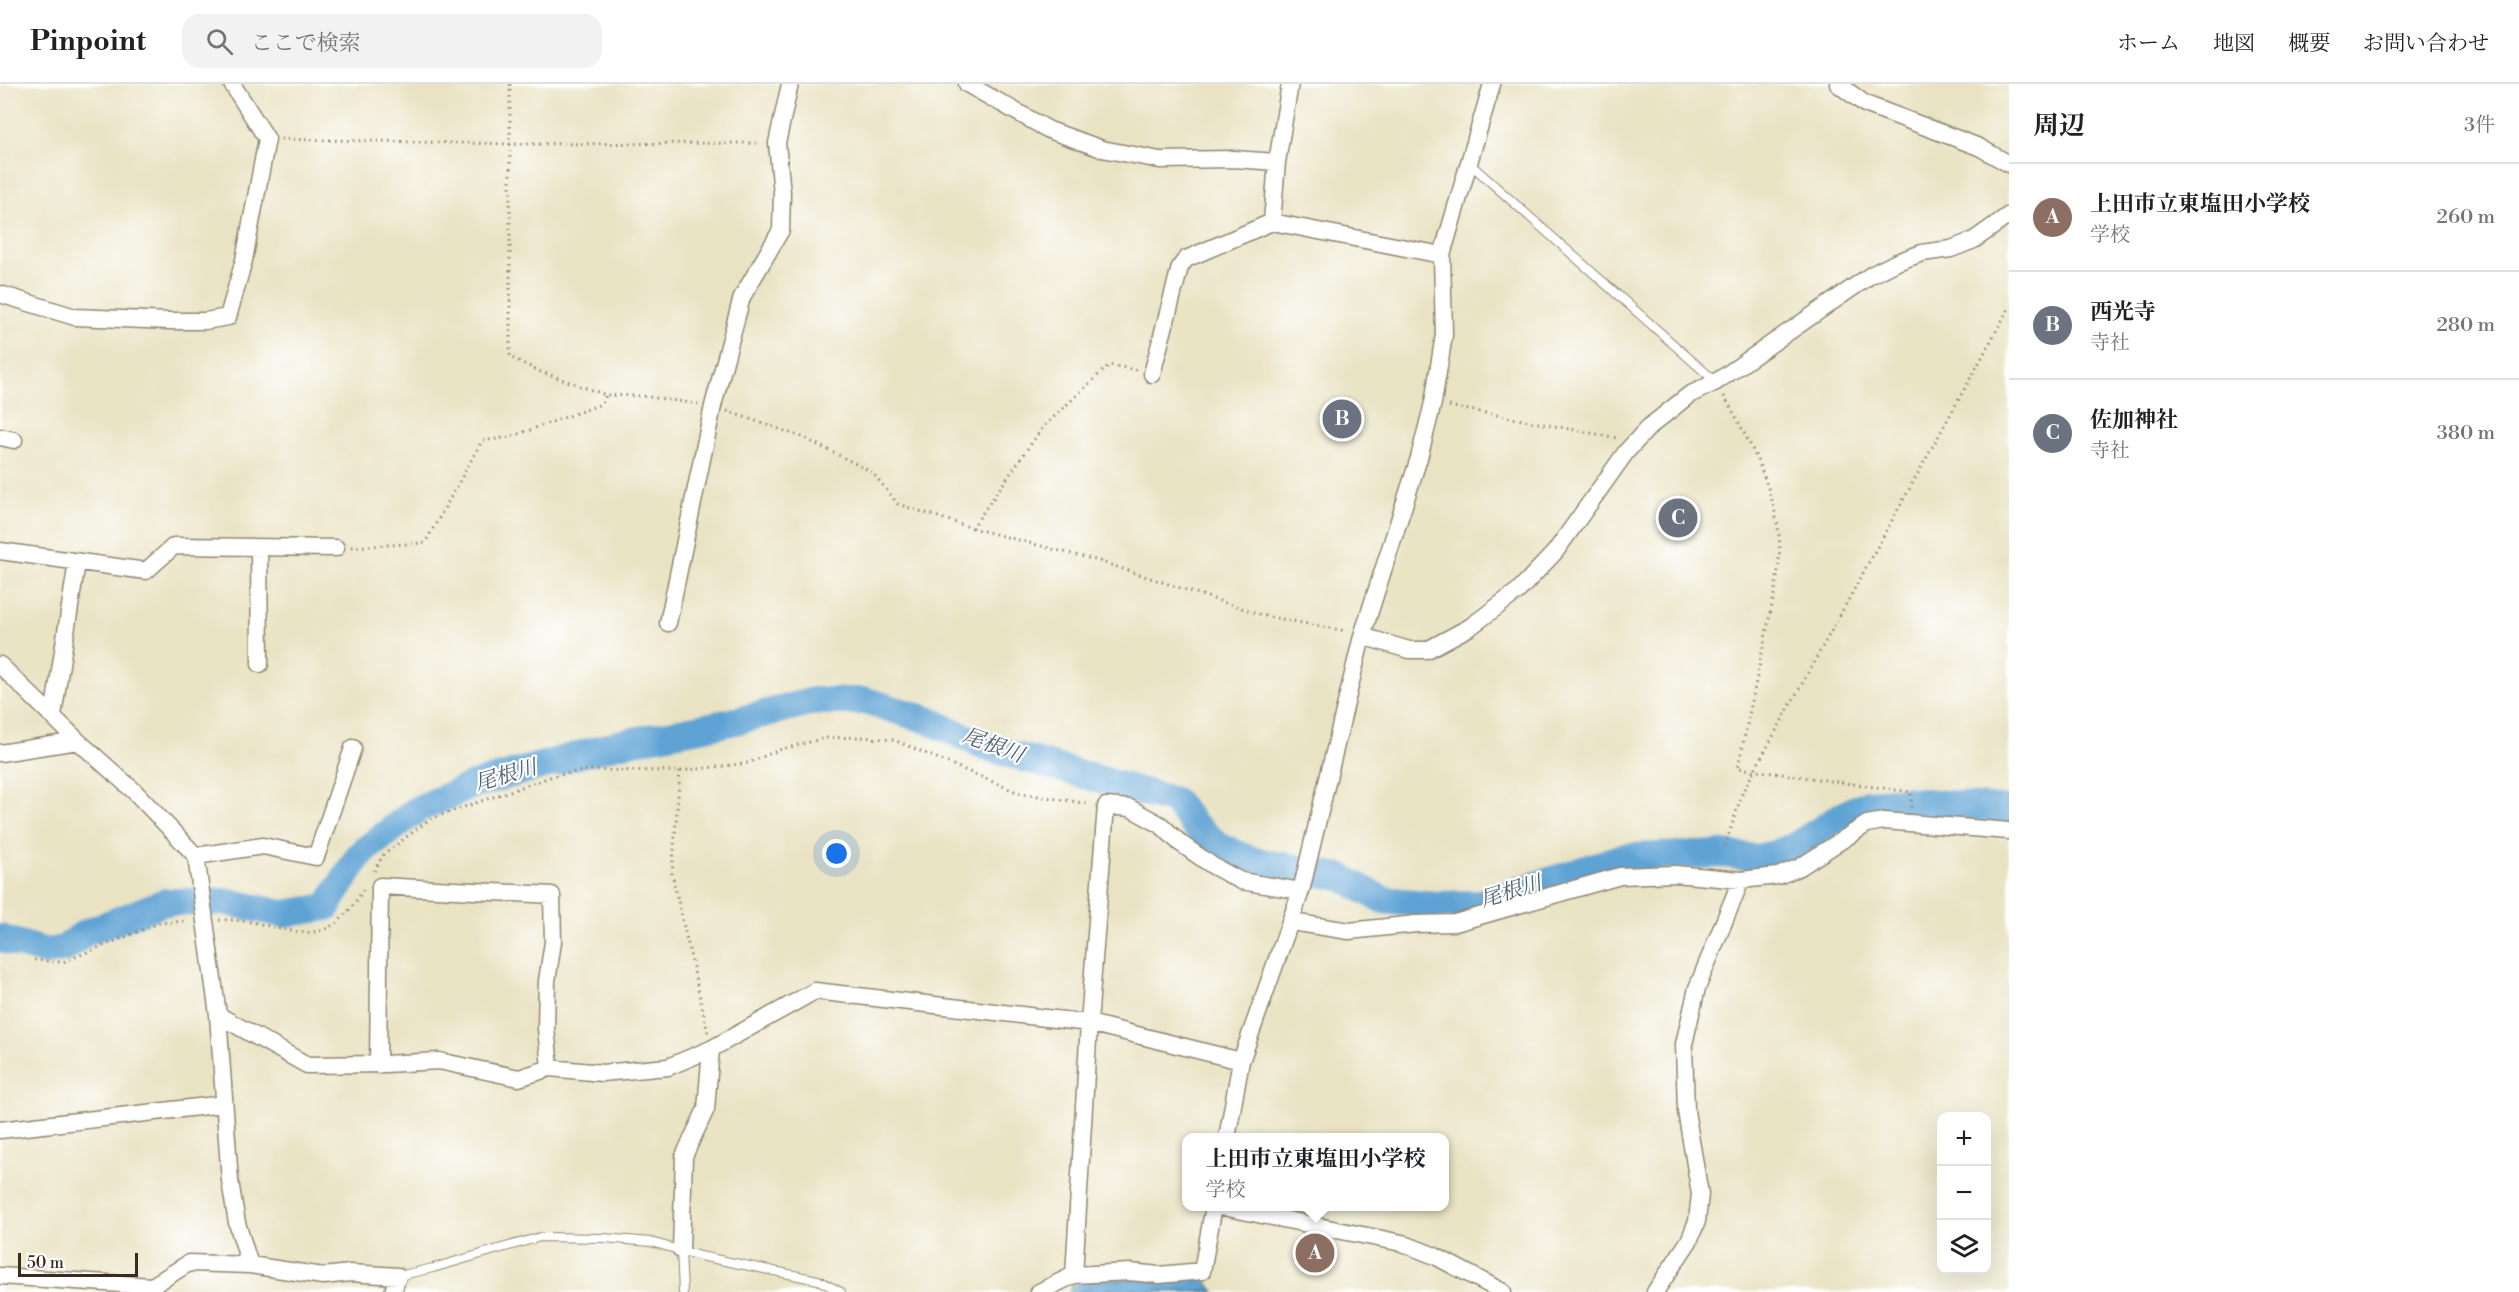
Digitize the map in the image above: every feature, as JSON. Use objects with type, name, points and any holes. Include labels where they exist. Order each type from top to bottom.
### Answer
[{"type":"street","points":[[0,294],[75,317],[205,321],[228,317],[244,260],[267,139],[232,84]]},
{"type":"street","points":[[668,623],[713,406],[742,297],[781,230],[782,193],[777,143],[790,84]]},
{"type":"street","points":[[967,84],[1049,130],[1102,149],[1160,160],[1234,159],[1277,162]]},
{"type":"street","points":[[1272,222],[1277,162],[1290,84]]},
{"type":"street","points":[[1228,1133],[1242,1061],[1252,1027],[1292,922],[1362,636],[1419,458],[1433,403],[1444,335],[1442,255],[1492,84]]},
{"type":"street","points":[[1838,84],[1865,104],[1979,147],[2009,164]]},
{"type":"street","points":[[1362,636],[1409,650],[1428,650],[1470,627],[1518,591],[1555,552],[1636,441],[1649,427],[1689,395],[1716,382],[1871,275],[1922,253],[1951,249],[1974,240],[2009,215]]},
{"type":"street","points":[[1152,374],[1180,267],[1186,259],[1272,222],[1442,255]]},
{"type":"street","points":[[0,552],[146,572],[174,546],[259,549],[336,548]]},
{"type":"street","points":[[259,549],[260,664]]},
{"type":"street","points":[[53,715],[77,562]]},
{"type":"street","points":[[0,665],[78,741],[135,792],[196,856],[218,1015],[232,1191],[237,1223],[250,1265]]},
{"type":"street","points":[[0,753],[78,741]]},
{"type":"street","points":[[196,856],[263,846],[316,856],[353,748]]},
{"type":"street","points":[[1064,1283],[1107,806],[1131,808],[1161,825],[1180,843],[1213,866],[1241,881],[1304,878]]},
{"type":"street","points":[[1292,922],[1349,931],[1416,924],[1455,923],[1620,876],[1675,873],[1741,880],[1778,876],[1800,867],[1867,824],[1884,821],[2009,831]]},
{"type":"street","points":[[1655,1292],[1689,1241],[1697,1221],[1700,1194],[1686,1111],[1684,1044],[1697,988],[1741,880]]},
{"type":"street","points":[[378,1065],[380,886],[552,895],[552,942],[547,981],[546,1029],[550,1068]]},
{"type":"street","points":[[218,1015],[307,1065],[378,1065],[438,1060],[519,1078],[550,1068],[602,1073],[668,1066],[711,1049],[815,991],[1089,1023],[1242,1061]]},
{"type":"street","points":[[681,1250],[684,1156],[706,1109],[711,1071],[711,1049]]},
{"type":"street","points":[[0,1130],[224,1104]]},
{"type":"street","points":[[1039,1292],[1064,1283],[1130,1272],[1160,1275],[1202,1271],[1215,1211]]},
{"type":"street","points":[[1241,1211],[1402,1243],[1435,1256],[1503,1292]]},
{"type":"street","points":[[0,1276],[152,1286],[189,1263],[250,1265],[323,1276],[350,1273],[398,1276],[393,1292]]},
{"type":"lane","points":[[1469,163],[1716,382]]},
{"type":"lane","points":[[398,1276],[540,1237],[604,1238],[651,1242],[818,1280],[841,1292]]},
{"type":"lane","points":[[681,1250],[683,1292]]},
{"type":"path","points":[[510,84],[510,357],[541,372],[606,395],[642,396],[713,406],[802,437],[872,472],[898,504],[972,528],[1099,561],[1264,616],[1343,630],[1362,636]]},
{"type":"path","points":[[267,139],[510,144],[777,143]]},
{"type":"path","points":[[1725,846],[1743,791],[2009,308]]},
{"type":"path","points":[[972,528],[1043,427],[1109,365],[1152,374]]},
{"type":"path","points":[[1716,382],[1747,436],[1761,469],[1779,534],[1779,566],[1775,590],[1738,768],[1911,792],[1911,822]]},
{"type":"path","points":[[336,548],[425,543],[482,441],[510,437],[602,405],[606,395]]},
{"type":"path","points":[[1433,403],[1636,441]]},
{"type":"path","points":[[374,872],[384,854],[430,819],[553,776],[587,770],[680,771],[748,763],[779,750],[825,738],[861,737],[894,740],[1019,793],[1107,806]]},
{"type":"path","points":[[680,771],[672,874],[711,1049]]},
{"type":"path","points":[[34,960],[63,962],[159,923],[205,917],[252,922],[292,933],[313,932],[333,927],[358,899],[368,881]]},
{"type":"water","points":[[1196,1277],[1206,1280],[1215,1292],[1069,1292],[1072,1286],[1088,1280]]},
{"type":"waterway","name":"尾根川","points":[[0,938],[46,952],[64,949],[85,933],[165,902],[228,902],[283,914],[327,907],[358,857],[366,849],[418,809],[473,785],[618,744],[736,721],[813,701],[866,701],[928,720],[989,748],[1175,801],[1193,824],[1219,846],[1251,860],[1341,877],[1383,900],[1437,905],[1477,904],[1623,857],[1723,854],[1757,858],[1775,854],[1797,845],[1841,816],[1868,803],[1903,800],[2009,810]]},
{"type":"place","name":"西光寺","points":[[1342,419]]},
{"type":"place","name":"佐加神社","points":[[1678,518]]},
{"type":"place","name":"上田市立東塩田小学校","points":[[1315,1253]]}]
